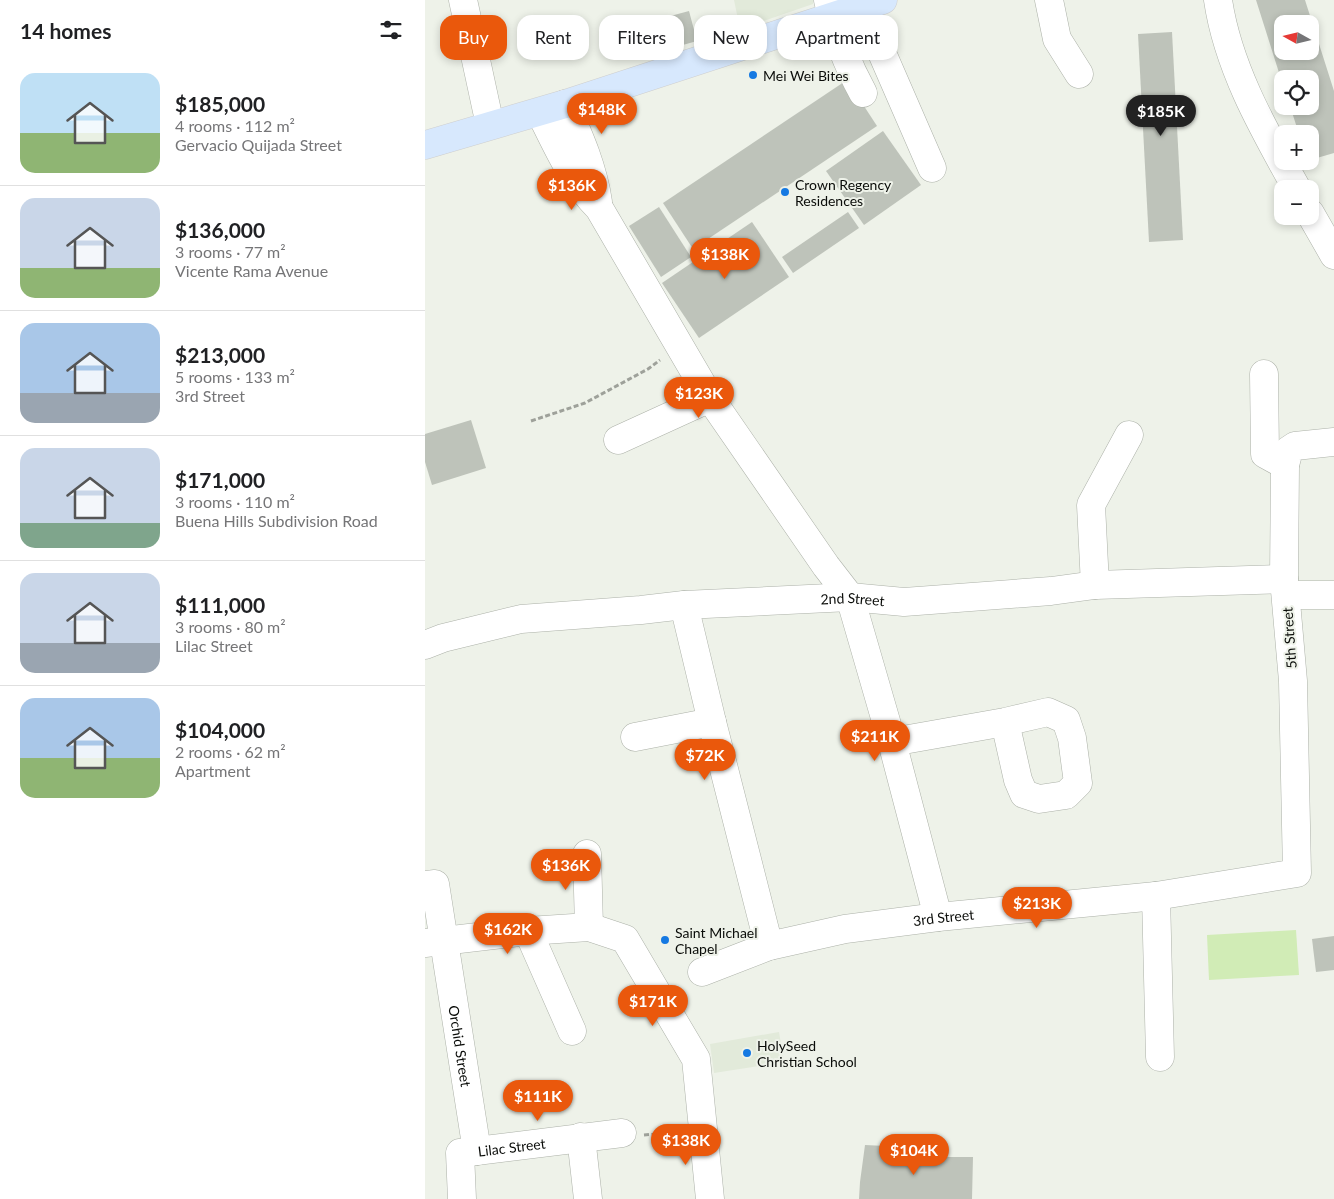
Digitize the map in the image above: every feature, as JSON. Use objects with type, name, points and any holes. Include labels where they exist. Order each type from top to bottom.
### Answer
[{"type":"main road","points":[[425,145],[552,108],[830,8],[873,4]]},
{"type":"street","points":[[463,0],[490,125]]},
{"type":"street","points":[[1049,0],[1057,39],[1079,74]]},
{"type":"street","points":[[1219,0],[1221,21],[1244,86],[1267,135],[1292,180]]},
{"type":"street","points":[[873,4],[932,168]]},
{"type":"street","points":[[830,8],[852,74],[863,93]]},
{"type":"street","points":[[552,108],[586,151],[595,181],[599,208],[710,398],[826,566],[850,597],[892,742],[938,917]]},
{"type":"street","points":[[1318,225],[1333,248]]},
{"type":"street","points":[[1265,374],[1265,454],[1285,464],[1289,450],[1295,446],[1334,442]]},
{"type":"street","points":[[618,440],[710,398]]},
{"type":"street","points":[[1095,585],[1091,505],[1129,435]]},
{"type":"street","name":"5th Street","points":[[1285,464],[1285,587],[1293,681],[1297,873]]},
{"type":"street","name":"2nd Street","points":[[425,645],[443,638],[521,619],[684,605],[850,597],[904,602],[1051,591],[1095,585],[1285,587],[1334,595]]},
{"type":"street","points":[[684,605],[769,946]]},
{"type":"street","points":[[635,737],[712,722]]},
{"type":"street","points":[[892,742],[1005,722]]},
{"type":"street","points":[[587,854],[589,927]]},
{"type":"street","name":"3rd Street","points":[[702,972],[769,946],[845,929],[938,917],[1156,896],[1297,873]]},
{"type":"street","name":"Orchid Street","points":[[425,885],[435,884],[435,942],[468,1152],[463,1199]]},
{"type":"street","points":[[1156,896],[1160,1057]]},
{"type":"street","points":[[435,942],[528,931],[589,927],[625,938],[696,1059],[709,1199]]},
{"type":"street","points":[[528,931],[571,1030]]},
{"type":"street","name":"Lilac Street","points":[[468,1152],[622,1132]]},
{"type":"street","points":[[581,1138],[588,1199]]},
{"type":"path","points":[[531,421],[585,403],[648,369],[680,346]]},
{"type":"path","points":[[622,1132],[634,1136],[689,1131]]},
{"type":"shaded area","points":[[734,0],[813,0],[813,4],[767,20],[767,15],[737,15]]},
{"type":"shaded area","name":"HolySeed Christian School","points":[[779,1032],[784,1062],[714,1073],[710,1044]]},
{"type":"green space","points":[[1296,930],[1299,975],[1209,980],[1207,935]]},
{"type":"building","points":[[1256,0],[1305,0],[1310,15],[1274,15],[1274,57]]},
{"type":"building","points":[[689,11],[694,30],[694,42],[684,45],[684,15],[674,15]]},
{"type":"building","points":[[1172,32],[1183,240],[1149,242],[1138,34]]},
{"type":"building","points":[[1319,44],[1334,91],[1334,153],[1319,157],[1319,125],[1296,125],[1293,115],[1319,115],[1319,70],[1278,70],[1275,60],[1319,60]]},
{"type":"building","points":[[847,80],[877,126],[693,249],[663,203]]},
{"type":"building","points":[[883,131],[921,185],[864,225],[826,171]]},
{"type":"building","points":[[659,207],[691,257],[661,277],[629,226]]},
{"type":"building","points":[[848,212],[859,228],[793,273],[782,257]]},
{"type":"building","points":[[752,222],[789,277],[699,338],[662,283]]},
{"type":"building","points":[[471,420],[486,468],[432,485],[425,462],[425,434]]},
{"type":"building","points":[[1334,936],[1334,970],[1316,972],[1312,939]]},
{"type":"building","points":[[865,1145],[906,1147],[904,1157],[973,1157],[972,1199],[859,1199]]},
{"type":"place","name":"Mei Wei Bites","points":[[753,75]]},
{"type":"place","name":"Crown Regency Residences","points":[[785,192]]},
{"type":"place","name":"Saint Michael Chapel","points":[[665,940]]},
{"type":"place","name":"HolySeed Christian School","points":[[747,1053]]}]
